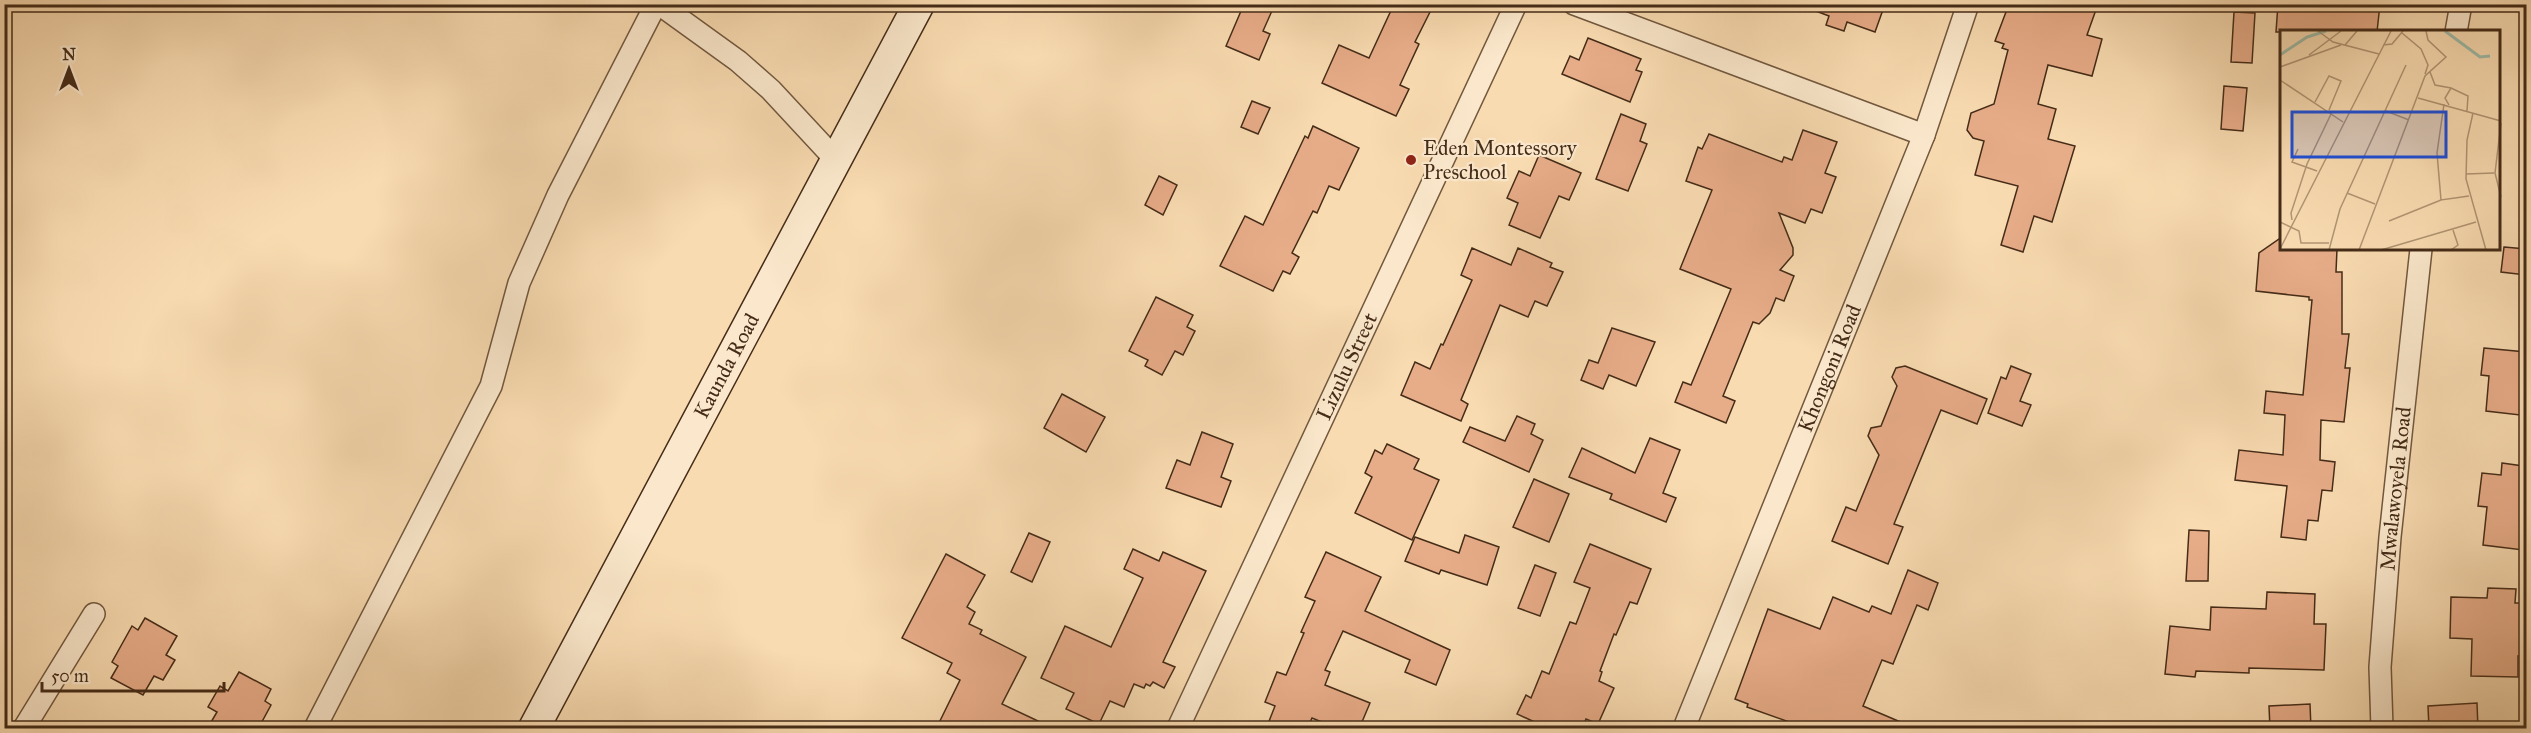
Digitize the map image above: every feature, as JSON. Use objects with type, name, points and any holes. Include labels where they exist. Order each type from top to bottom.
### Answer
[{"type":"main road","name":"Kaunda Road","points":[[534,729],[919,4]]},
{"type":"street","points":[[315,729],[491,386],[519,283],[558,195],[658,4],[738,61],[771,90],[836,160]]},
{"type":"street","name":"Lizulu Street","points":[[1178,729],[1516,4]]},
{"type":"street","points":[[1574,4],[1924,135]]},
{"type":"street","name":"Khongoni Road","points":[[1684,729],[1924,135],[1968,4]]},
{"type":"street","points":[[2456,30],[2461,4]]},
{"type":"street","name":"Mwalawoyela Road","points":[[2382,729],[2379,667],[2421,250]]},
{"type":"street","points":[[24,729],[94,614]]},
{"type":"building","points":[[1244,4],[1275,4],[1263,31],[1270,34],[1259,60],[1226,46]]},
{"type":"building","points":[[1394,4],[1434,4],[1415,42],[1419,44],[1400,85],[1409,89],[1396,116],[1322,83],[1339,45],[1369,58]]},
{"type":"building","points":[[1805,4],[1885,4],[1875,32],[1847,22],[1844,31],[1826,25],[1829,16],[1805,7]]},
{"type":"building","points":[[2009,4],[2098,4],[2087,35],[2102,39],[2092,76],[2048,65],[2038,104],[2056,109],[2048,139],[2075,146],[2052,222],[2034,216],[2023,252],[2001,245],[2018,186],[1975,175],[1984,141],[1973,138],[1967,130],[1971,113],[1994,104],[2008,50],[2002,48],[2004,44],[1995,41]]},
{"type":"building","points":[[2278,4],[2380,4],[2377,30],[2280,30],[2276,32]]},
{"type":"building","points":[[2234,12],[2255,13],[2252,63],[2231,62]]},
{"type":"building","points":[[1588,38],[1641,59],[1636,70],[1642,72],[1630,102],[1562,74],[1570,56],[1579,60]]},
{"type":"building","points":[[2224,86],[2247,88],[2243,131],[2221,129]]},
{"type":"building","points":[[1252,101],[1270,108],[1258,134],[1241,127]]},
{"type":"building","points":[[1621,114],[1646,124],[1640,141],[1647,144],[1628,191],[1596,179]]},
{"type":"building","points":[[1313,126],[1359,148],[1339,190],[1329,186],[1317,213],[1313,211],[1292,253],[1299,257],[1290,274],[1283,271],[1273,291],[1220,266],[1245,216],[1263,225],[1305,136],[1308,138]]},
{"type":"building","points":[[1803,130],[1837,142],[1825,173],[1836,177],[1822,213],[1811,209],[1805,223],[1779,213],[1793,248],[1793,255],[1780,270],[1794,276],[1784,301],[1776,298],[1770,313],[1759,324],[1753,322],[1723,396],[1735,401],[1726,423],[1675,402],[1683,382],[1691,385],[1731,289],[1680,269],[1712,190],[1686,181],[1698,147],[1702,149],[1709,134],[1782,162],[1784,157],[1792,160]]},
{"type":"building","points":[[1539,155],[1581,173],[1569,200],[1559,196],[1540,238],[1509,225],[1518,203],[1507,198],[1519,171],[1530,176]]},
{"type":"building","points":[[1159,176],[1177,185],[1163,215],[1145,205]]},
{"type":"building","points":[[2280,238],[2280,250],[2337,250],[2336,272],[2342,272],[2342,334],[2349,334],[2345,368],[2350,368],[2344,422],[2321,420],[2320,460],[2335,462],[2332,491],[2322,490],[2318,521],[2308,520],[2306,540],[2281,537],[2287,486],[2235,480],[2239,450],[2283,455],[2285,415],[2264,413],[2266,391],[2303,395],[2312,300],[2309,300],[2309,297],[2256,291],[2259,253]]},
{"type":"building","points":[[2504,247],[2526,249],[2526,275],[2501,272]]},
{"type":"building","points":[[1472,248],[1511,265],[1518,248],[1552,263],[1550,267],[1563,272],[1547,306],[1535,301],[1528,317],[1500,305],[1461,400],[1468,404],[1461,421],[1401,395],[1415,362],[1430,369],[1441,344],[1443,345],[1472,280],[1461,275]]},
{"type":"building","points":[[1156,297],[1193,315],[1187,327],[1195,331],[1183,355],[1175,351],[1162,375],[1145,366],[1148,360],[1129,351]]},
{"type":"building","points":[[1612,328],[1655,342],[1636,386],[1609,375],[1603,389],[1581,380],[1589,360],[1598,363]]},
{"type":"building","points":[[2484,348],[2526,352],[2526,385],[2523,384],[2520,415],[2486,411],[2489,376],[2481,375]]},
{"type":"building","points":[[1905,366],[1987,399],[1977,424],[1941,410],[1894,524],[1903,527],[1888,564],[1832,541],[1846,507],[1856,511],[1879,455],[1868,436],[1871,428],[1881,426],[1897,386],[1892,377],[1896,368]]},
{"type":"building","points":[[2011,366],[2031,374],[2020,401],[2031,405],[2022,426],[1988,413],[2001,377],[2006,379]]},
{"type":"building","points":[[1062,394],[1105,417],[1086,452],[1044,428]]},
{"type":"building","points":[[1517,416],[1535,424],[1531,434],[1543,440],[1529,472],[1463,442],[1470,427],[1505,441]]},
{"type":"building","points":[[1202,432],[1233,444],[1221,477],[1231,481],[1221,507],[1166,488],[1177,460],[1190,465]]},
{"type":"building","points":[[1650,438],[1680,450],[1663,493],[1676,498],[1666,522],[1610,499],[1612,494],[1569,477],[1582,448],[1635,473]]},
{"type":"building","points":[[1387,444],[1419,459],[1414,469],[1439,480],[1412,540],[1355,513],[1372,477],[1365,473],[1375,450],[1382,454]]},
{"type":"building","points":[[2502,463],[2523,466],[2522,476],[2526,476],[2523,550],[2483,545],[2487,507],[2478,506],[2482,473],[2501,475]]},
{"type":"building","points":[[1534,479],[1569,494],[1549,542],[1513,527]]},
{"type":"building","points":[[2189,530],[2209,531],[2208,581],[2186,581]]},
{"type":"building","points":[[1029,533],[1050,542],[1032,582],[1011,572]]},
{"type":"building","points":[[1465,535],[1499,547],[1487,585],[1441,570],[1439,574],[1405,561],[1415,537],[1459,553]]},
{"type":"building","points":[[1590,544],[1651,569],[1637,604],[1630,602],[1616,635],[1614,634],[1600,671],[1602,672],[1599,681],[1614,688],[1598,724],[1586,719],[1582,729],[1550,729],[1517,714],[1526,695],[1531,698],[1542,671],[1549,674],[1570,622],[1576,624],[1590,588],[1574,582]]},
{"type":"building","points":[[1133,549],[1159,561],[1163,552],[1206,571],[1163,662],[1175,667],[1164,688],[1153,682],[1150,686],[1146,684],[1144,688],[1134,684],[1124,707],[1110,701],[1099,724],[1066,709],[1074,693],[1041,678],[1065,626],[1111,647],[1143,578],[1124,569]]},
{"type":"building","points":[[1326,552],[1381,577],[1365,611],[1450,650],[1436,685],[1405,672],[1410,660],[1343,631],[1325,670],[1330,672],[1325,685],[1370,703],[1359,729],[1339,729],[1312,718],[1307,729],[1266,729],[1275,706],[1265,702],[1277,672],[1286,675],[1304,633],[1301,632],[1315,601],[1305,597]]},
{"type":"building","points":[[946,554],[985,575],[967,607],[975,612],[969,624],[982,630],[980,634],[1026,657],[1002,704],[1055,729],[936,729],[960,680],[947,673],[952,663],[902,638]]},
{"type":"building","points":[[1535,565],[1556,573],[1540,616],[1518,608]]},
{"type":"building","points":[[1908,570],[1938,583],[1928,610],[1917,605],[1893,664],[1882,660],[1863,706],[1917,729],[1809,729],[1747,707],[1748,704],[1735,699],[1768,609],[1820,629],[1833,597],[1869,612],[1872,606],[1891,614]]},
{"type":"building","points":[[2488,588],[2516,589],[2515,603],[2526,603],[2526,656],[2518,656],[2518,677],[2471,676],[2472,639],[2450,638],[2451,597],[2487,598]]},
{"type":"building","points":[[2267,592],[2315,594],[2314,624],[2326,624],[2324,670],[2249,668],[2249,673],[2196,671],[2195,677],[2165,674],[2170,626],[2210,630],[2211,607],[2266,609]]},
{"type":"building","points":[[145,618],[177,636],[166,655],[175,660],[163,680],[154,676],[143,695],[111,678],[118,666],[112,662],[132,626],[138,630]]},
{"type":"building","points":[[239,672],[271,689],[265,701],[271,705],[258,729],[207,729],[217,712],[208,707],[220,686],[228,691]]},
{"type":"building","points":[[2477,703],[2478,729],[2429,729],[2428,706]]},
{"type":"building","points":[[2310,704],[2311,729],[2270,729],[2269,706]]},
{"type":"place","name":"Eden Montessory Preschool","points":[[1411,160]]}]
